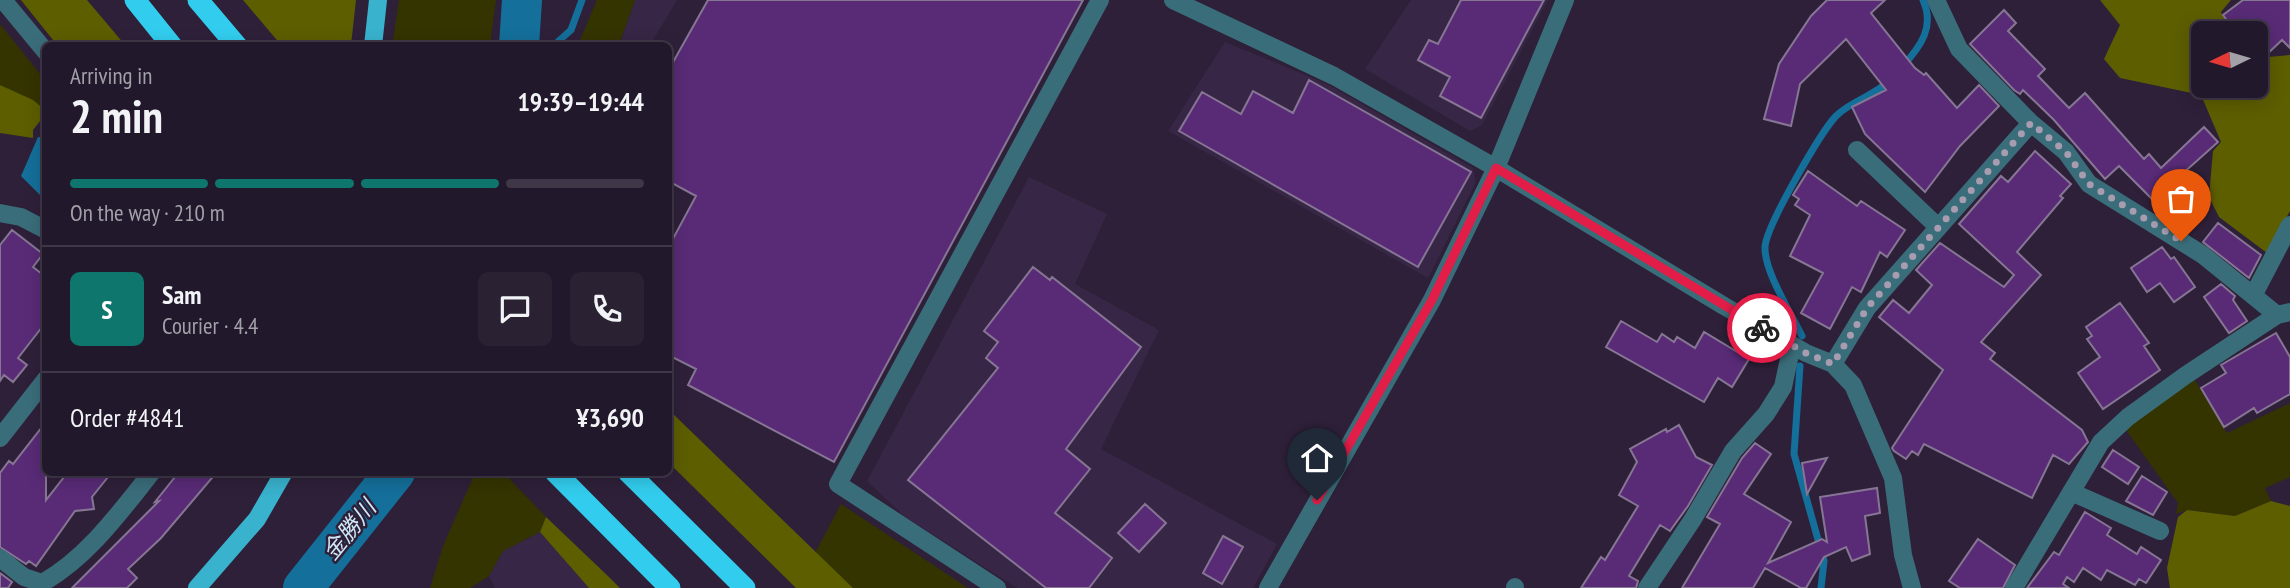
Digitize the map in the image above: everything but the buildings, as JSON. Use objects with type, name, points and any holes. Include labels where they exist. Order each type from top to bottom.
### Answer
[{"type":"highway","points":[[135,0],[169,42]]},
{"type":"highway","points":[[198,0],[234,42]]},
{"type":"highway","points":[[559,476],[670,588]]},
{"type":"highway","points":[[632,476],[745,588]]},
{"type":"main road","points":[[374,42],[379,0]]},
{"type":"main road","points":[[197,588],[257,520],[282,476]]},
{"type":"street","points":[[3,0],[42,47]]},
{"type":"street","points":[[997,588],[838,484],[1100,0]]},
{"type":"street","points":[[1173,0],[1334,76],[1496,168],[1792,345],[1833,364],[1853,385],[1893,478],[1903,555],[1913,588]]},
{"type":"street","points":[[1268,588],[1432,300],[1496,168],[1565,0]]},
{"type":"street","points":[[1936,0],[1959,49],[2031,123],[2066,152],[2089,184],[2203,254],[2284,314],[2128,417],[2101,442],[2014,588]]},
{"type":"street","points":[[1833,364],[1867,308],[2031,123]]},
{"type":"street","points":[[1857,150],[1938,226]]},
{"type":"street","points":[[0,214],[21,217],[42,228]]},
{"type":"street","points":[[2254,294],[2290,225]]},
{"type":"street","points":[[1647,588],[1693,519],[1733,451],[1766,414],[1783,387],[1792,345]]},
{"type":"street","points":[[0,438],[42,384]]},
{"type":"street","points":[[0,558],[24,578],[42,583],[59,574],[113,522],[149,476]]},
{"type":"street","points":[[2071,492],[2160,531]]},
{"type":"shaded area","points":[[21,0],[87,0],[122,42],[55,42]]},
{"type":"shaded area","points":[[243,0],[356,0],[351,42],[278,42]]},
{"type":"shaded area","points":[[399,0],[496,0],[490,42],[392,42]]},
{"type":"shaded area","points":[[597,0],[635,0],[620,42],[579,42]]},
{"type":"shaded area","points":[[635,0],[677,0],[652,42],[620,42]]},
{"type":"shaded area","points":[[1411,0],[1548,0],[1482,125],[1470,131],[1365,69]]},
{"type":"shaded area","points":[[2100,0],[2231,0],[2221,12],[2225,21],[2191,21],[2191,93],[2120,78],[2104,59],[2120,25]]},
{"type":"shaded area","points":[[0,24],[42,76],[42,104],[40,106],[0,85]]},
{"type":"shaded area","points":[[1225,42],[1327,84],[1473,168],[1476,182],[1428,278],[1168,131]]},
{"type":"shaded area","points":[[2290,55],[2290,211],[2267,253],[2219,217],[2209,197],[2213,151],[2221,142],[2202,98],[2268,98],[2268,57]]},
{"type":"shaded area","points":[[0,85],[33,100],[42,108],[42,119],[33,130],[33,138],[0,133]]},
{"type":"shaded area","points":[[1029,177],[1107,214],[1075,284],[1159,330],[1101,449],[1277,544],[1253,588],[1017,588],[904,516],[867,481]]},
{"type":"shaded area","points":[[2193,377],[2227,433],[2290,403],[2290,477],[2265,488],[2271,501],[2235,516],[2187,510],[2176,514],[2178,503],[2126,430],[2153,405]]},
{"type":"shaded area","points":[[672,413],[853,588],[796,588],[672,466]]},
{"type":"shaded area","points":[[474,476],[507,476],[546,517],[540,532],[503,551],[489,576],[470,588],[430,588],[443,546]]},
{"type":"shaded area","points":[[2271,501],[2290,506],[2290,588],[2170,588],[2167,568],[2178,517],[2187,510],[2235,516]]},
{"type":"shaded area","points":[[841,504],[968,588],[853,588],[815,553]]},
{"type":"shaded area","points":[[546,517],[620,588],[589,588],[540,532]]},
{"type":"shaded area","points":[[540,532],[589,588],[495,588],[489,576],[503,551]]},
{"type":"water","points":[[38,137],[42,138],[42,197],[21,176]]},
{"type":"waterway","name":"金勝川","points":[[519,42],[522,0]]},
{"type":"waterway","points":[[558,42],[571,30],[582,0]]},
{"type":"waterway","points":[[1902,67],[1920,44],[1927,28],[1923,0]]},
{"type":"waterway","points":[[1802,336],[1769,268],[1765,247],[1768,236],[1795,180],[1836,116],[1890,80]]},
{"type":"waterway","points":[[1800,366],[1794,454],[1824,561],[1821,588]]},
{"type":"waterway","name":"金勝川","points":[[303,588],[392,476]]},
{"type":"way so far","points":[[1762,328],[1806,353],[1833,364],[1867,308],[2031,123],[2066,152],[2089,184],[2181,241]]},
{"type":"route","points":[[1317,500],[1432,300],[1496,168],[1762,328]]}]
